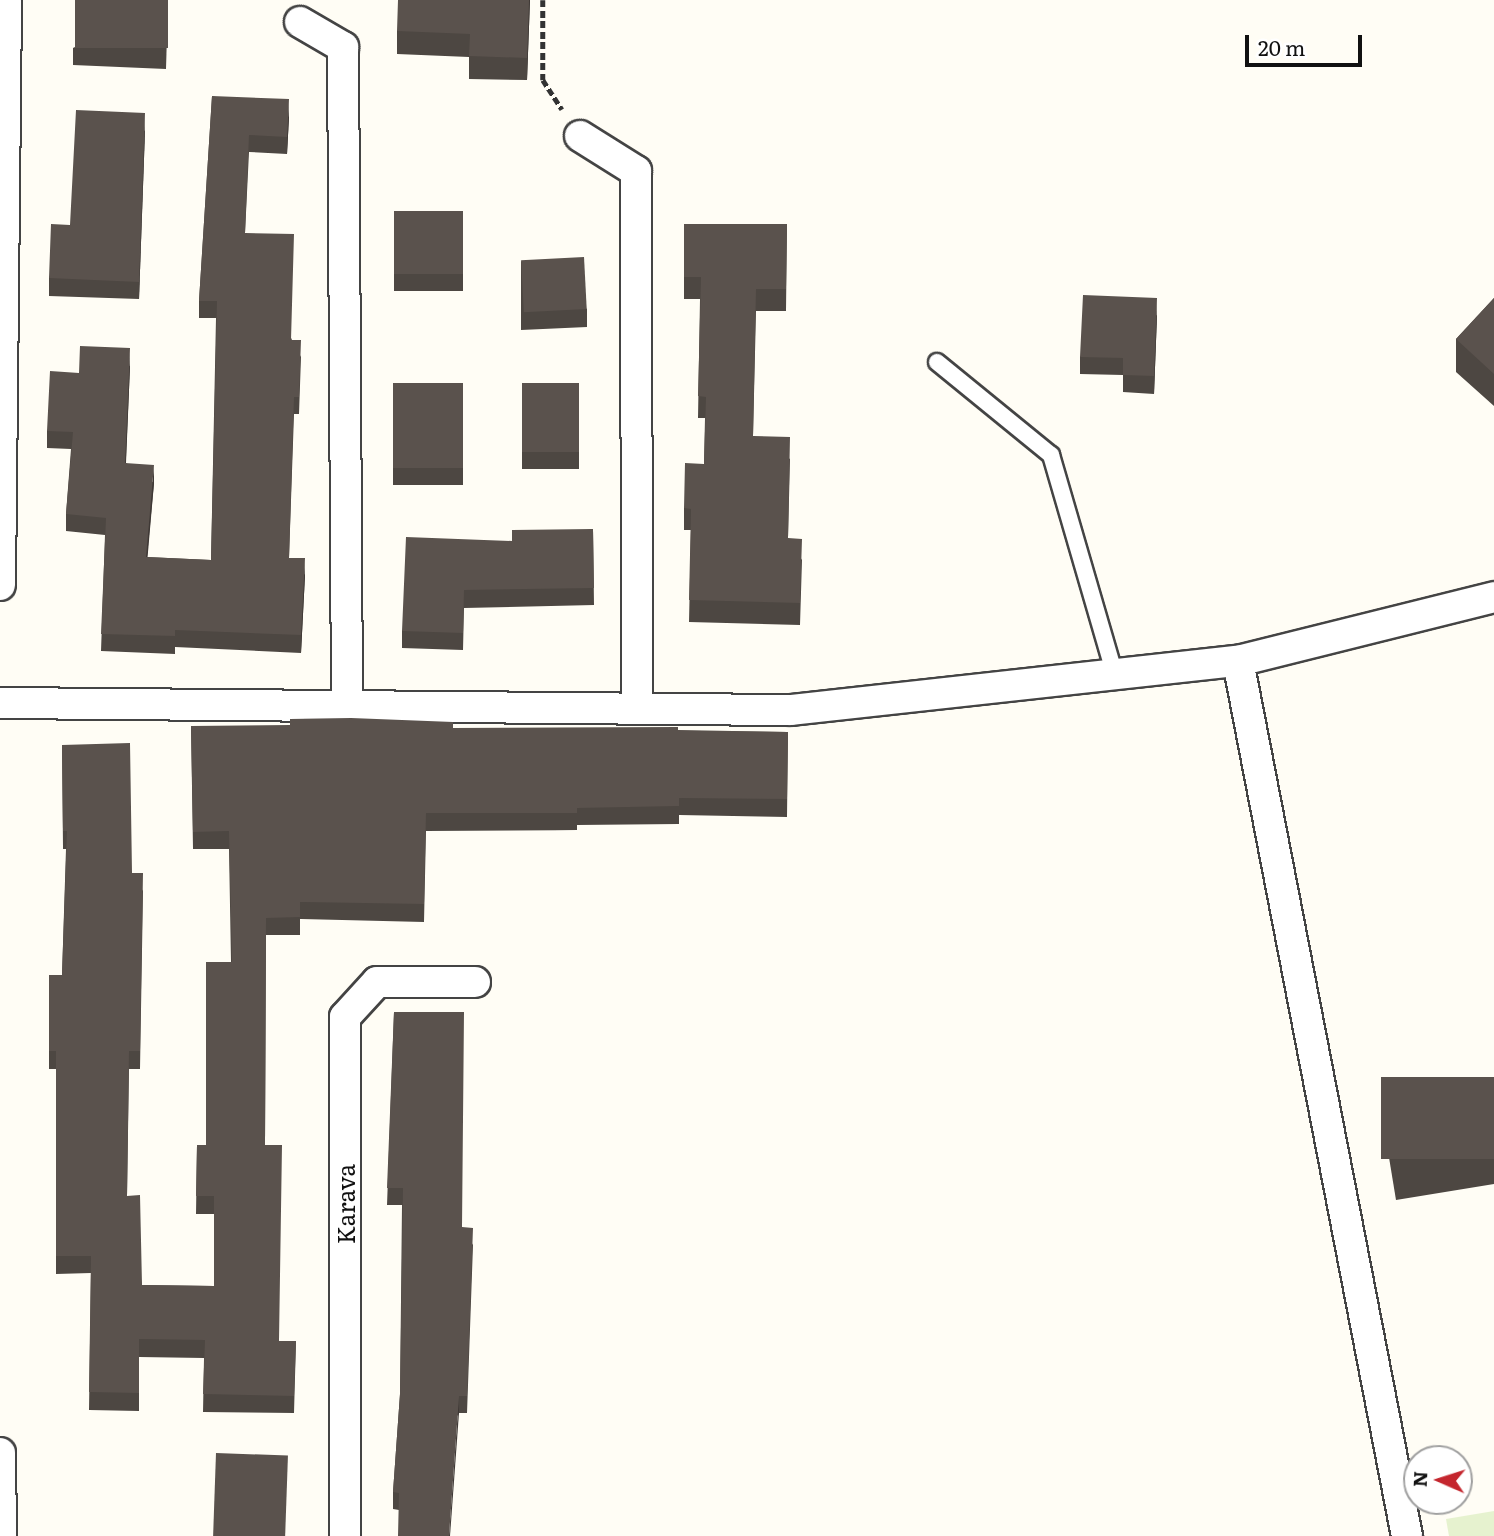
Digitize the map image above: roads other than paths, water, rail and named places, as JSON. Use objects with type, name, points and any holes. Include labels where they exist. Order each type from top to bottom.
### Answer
[{"type":"street","points":[[0,586],[2,141],[6,0]]},
{"type":"street","points":[[300,22],[343,47],[347,708]]},
{"type":"street","points":[[580,136],[636,171],[638,709]]},
{"type":"street","points":[[0,702],[347,708],[791,710],[1238,661],[1494,597]]},
{"type":"street","points":[[1238,661],[1407,1536]]},
{"type":"street","name":"Karava","points":[[345,1536],[345,1017],[377,982],[475,982]]},
{"type":"street","points":[[0,1453],[1,1536]]},
{"type":"lane","points":[[937,362],[1051,456],[1115,676]]}]
